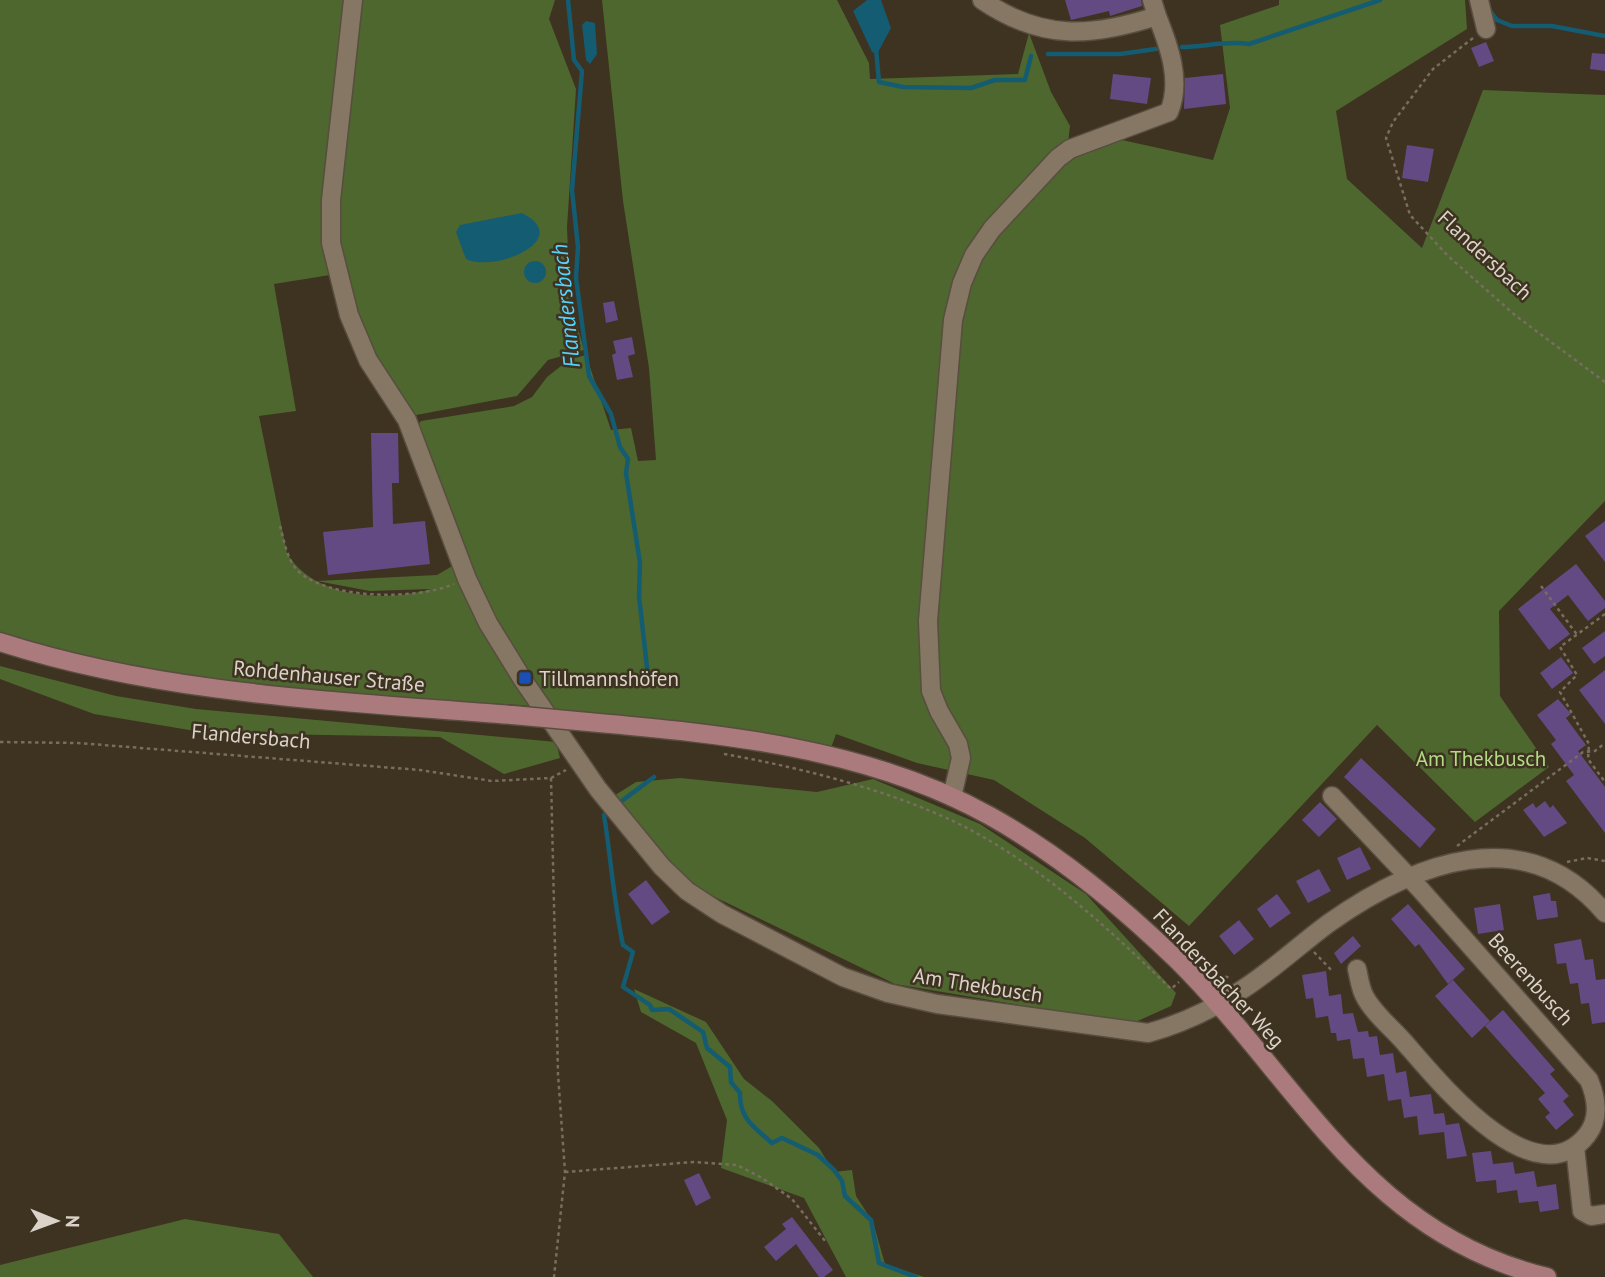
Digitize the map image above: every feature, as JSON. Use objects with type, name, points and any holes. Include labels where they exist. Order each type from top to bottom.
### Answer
[{"type":"main road","name":"Rohdenhauser Straße","points":[[0,642],[72,662],[172,683],[290,697],[658,728]]},
{"type":"main road","name":"Flandersbacher Weg","points":[[658,728],[800,750],[901,777],[990,816],[1082,875],[1116,903],[1190,974],[1219,1005],[1312,1119],[1368,1179],[1463,1247],[1503,1265],[1548,1277]]},
{"type":"street","points":[[353,0],[331,200],[331,243],[337,276],[368,360],[407,420],[424,459],[467,579],[516,668],[579,763]]},
{"type":"street","points":[[951,797],[961,758],[958,744],[932,691],[929,621],[946,374],[953,320],[962,283],[974,255],[992,229],[1058,158],[1070,149],[1169,112],[1174,99],[1174,74],[1168,42],[1154,8],[1098,32],[1066,32],[1042,29],[1016,19],[982,0]]},
{"type":"street","points":[[1479,0],[1486,29]]},
{"type":"street","name":"Am Thekbusch","points":[[579,763],[662,866],[687,891],[722,914],[843,977],[888,993],[937,1004],[1148,1033],[1174,1026],[1219,1005],[1242,990],[1349,909],[1408,876],[1460,860],[1511,858],[1569,881],[1605,913]]},
{"type":"street","points":[[1332,796],[1408,876]]},
{"type":"street","name":"Beerenbusch","points":[[1408,876],[1589,1080],[1595,1093],[1595,1121],[1575,1147]]},
{"type":"street","points":[[1357,969],[1364,995],[1453,1097],[1487,1127],[1528,1151],[1559,1154],[1575,1147],[1582,1211],[1591,1216],[1605,1214]]},
{"type":"path","name":"Flandersbach","points":[[1486,29],[1433,69],[1392,122],[1386,138],[1410,215],[1448,257],[1507,308],[1605,382]]},
{"type":"path","points":[[280,526],[287,553],[297,570],[317,583],[337,590],[414,593],[443,589],[467,579]]},
{"type":"path","points":[[1541,586],[1578,636]]},
{"type":"path","points":[[1605,614],[1560,648],[1577,675],[1560,692],[1575,715],[1574,722],[1589,744],[1588,759],[1605,782]]},
{"type":"path","name":"Flandersbach","points":[[0,742],[78,743],[421,770],[492,781],[551,778],[579,763]]},
{"type":"path","points":[[1455,849],[1583,751],[1595,751],[1605,743]]},
{"type":"path","points":[[712,752],[822,776],[953,821],[1010,854],[1085,908],[1171,989],[1203,964],[1217,975],[1231,978],[1242,990]]},
{"type":"path","points":[[551,778],[558,1074],[565,1172],[554,1277]]},
{"type":"path","points":[[1560,863],[1587,859],[1605,861]]},
{"type":"path","points":[[1317,954],[1333,972]]},
{"type":"path","points":[[565,1172],[694,1162],[737,1165],[792,1199],[825,1241]]},
{"type":"green space","points":[[0,0],[347,0],[325,245],[330,275],[274,284],[296,411],[259,416],[287,553],[299,568],[317,581],[437,575],[454,565],[531,706],[330,692],[196,678],[64,652],[0,633]],"holes":[[[317,581],[370,591],[431,589],[393,596],[372,596],[332,588]]]},
{"type":"green space","points":[[360,0],[555,0],[549,19],[576,89],[567,227],[570,300],[584,350],[548,360],[517,396],[411,416],[370,352],[357,322],[336,233]]},
{"type":"green space","points":[[602,0],[837,0],[869,63],[870,79],[1018,74],[1029,33],[1051,92],[1070,126],[1068,143],[1030,173],[1004,204],[1066,157],[1122,140],[1213,160],[1230,108],[1220,25],[1279,5],[1279,0],[1465,0],[1467,29],[1336,111],[1347,179],[1422,248],[1483,90],[1605,95],[1605,501],[1499,611],[1500,696],[1549,767],[1475,822],[1377,725],[1189,926],[1085,838],[994,780],[917,763],[836,734],[831,748],[680,722],[548,709],[472,578],[417,426],[421,421],[514,406],[532,397],[547,377],[570,359],[586,355],[611,430],[631,428],[638,461],[656,460],[649,368],[623,201]]},
{"type":"green space","points":[[0,666],[116,696],[196,709],[556,742],[560,758],[504,774],[440,737],[207,733],[94,714],[0,679]]},
{"type":"green space","points":[[680,778],[817,792],[873,779],[980,824],[1086,894],[1176,993],[1171,1006],[1131,1024],[895,984],[694,887],[612,797],[636,782]]},
{"type":"green space","points":[[634,989],[706,1022],[744,1079],[772,1101],[819,1148],[834,1172],[852,1170],[856,1196],[873,1222],[885,1264],[924,1277],[846,1277],[804,1198],[721,1168],[727,1120],[696,1043],[641,1012]]},
{"type":"green space","points":[[185,1219],[279,1234],[313,1277],[0,1277],[0,1265]]},
{"type":"water","points":[[867,0],[881,0],[891,28],[877,54],[872,52],[853,11]]},
{"type":"water","points":[[586,21],[595,23],[597,54],[590,64],[586,60],[582,25]]},
{"type":"water","points":[[522,213],[536,223],[540,234],[535,243],[510,258],[494,262],[466,259],[456,232],[460,225]]},
{"type":"water","points":[[535,261],[543,264],[546,272],[543,280],[535,283],[527,280],[524,272],[527,264]]},
{"type":"building","points":[[1065,0],[1141,0],[1142,6],[1110,16],[1109,11],[1071,20]]},
{"type":"building","points":[[1486,42],[1494,61],[1479,67],[1471,48]]},
{"type":"building","points":[[1592,53],[1605,54],[1605,71],[1590,69]]},
{"type":"building","points":[[1113,74],[1151,78],[1147,104],[1110,99]]},
{"type":"building","points":[[1223,74],[1226,104],[1184,109],[1185,78]]},
{"type":"building","points":[[1407,145],[1434,149],[1428,182],[1402,178]]},
{"type":"building","points":[[614,301],[618,320],[606,323],[603,303]]},
{"type":"building","points":[[632,337],[635,354],[628,356],[633,377],[617,380],[612,355],[616,353],[613,341]]},
{"type":"building","points":[[371,433],[398,433],[399,483],[392,483],[393,524],[425,521],[430,564],[328,575],[323,532],[373,527]]},
{"type":"building","points":[[1605,521],[1605,562],[1585,536]]},
{"type":"building","points":[[1576,564],[1605,601],[1605,608],[1588,621],[1568,595],[1550,609],[1570,634],[1549,650],[1518,609]]},
{"type":"building","points":[[1605,631],[1605,656],[1594,664],[1582,648]]},
{"type":"building","points":[[1561,657],[1573,673],[1552,689],[1540,673]]},
{"type":"building","points":[[1605,670],[1605,724],[1579,690]]},
{"type":"building","points":[[1558,699],[1571,714],[1566,718],[1586,745],[1578,751],[1605,787],[1605,833],[1566,781],[1574,775],[1551,744],[1556,740],[1537,715]]},
{"type":"building","points":[[1361,758],[1436,829],[1420,848],[1344,777]]},
{"type":"building","points":[[1545,801],[1550,808],[1553,805],[1567,823],[1544,837],[1523,810],[1533,803],[1536,808]]},
{"type":"building","points":[[1320,802],[1337,819],[1319,837],[1302,820]]},
{"type":"building","points":[[1360,847],[1371,869],[1347,880],[1337,858]]},
{"type":"building","points":[[1319,869],[1331,891],[1308,903],[1296,881]]},
{"type":"building","points":[[646,880],[670,912],[652,925],[628,894]]},
{"type":"building","points":[[1550,893],[1551,901],[1556,901],[1558,917],[1537,920],[1533,896]]},
{"type":"building","points":[[1277,894],[1291,913],[1270,928],[1257,909]]},
{"type":"building","points":[[1408,904],[1465,969],[1448,984],[1419,944],[1415,947],[1391,919]]},
{"type":"building","points":[[1500,904],[1504,930],[1478,934],[1474,908]]},
{"type":"building","points":[[1239,920],[1254,939],[1234,955],[1219,936]]},
{"type":"building","points":[[1353,936],[1361,946],[1341,964],[1334,953]]},
{"type":"building","points":[[1581,939],[1585,960],[1593,959],[1596,980],[1605,979],[1605,1022],[1592,1024],[1589,1003],[1581,1004],[1578,983],[1570,984],[1566,963],[1557,964],[1554,944]]},
{"type":"building","points":[[1326,971],[1329,996],[1341,994],[1343,1014],[1353,1013],[1358,1032],[1368,1031],[1369,1037],[1377,1036],[1380,1055],[1393,1053],[1396,1073],[1406,1071],[1410,1097],[1431,1094],[1434,1114],[1444,1113],[1446,1125],[1459,1123],[1467,1156],[1447,1159],[1444,1132],[1419,1135],[1417,1116],[1404,1118],[1401,1099],[1388,1101],[1384,1074],[1367,1077],[1364,1058],[1353,1059],[1350,1039],[1337,1041],[1336,1033],[1331,1033],[1328,1016],[1316,1018],[1313,998],[1306,999],[1302,975]]},
{"type":"building","points":[[1453,980],[1490,1021],[1472,1038],[1435,996]]},
{"type":"building","points":[[1503,1010],[1555,1070],[1550,1074],[1569,1096],[1563,1101],[1574,1115],[1556,1130],[1545,1117],[1550,1113],[1538,1099],[1545,1093],[1485,1026]]},
{"type":"building","points":[[1491,1151],[1493,1164],[1513,1162],[1515,1174],[1534,1171],[1537,1187],[1556,1184],[1559,1209],[1540,1212],[1538,1201],[1519,1203],[1517,1190],[1497,1193],[1496,1180],[1476,1182],[1472,1153]]},
{"type":"building","points":[[699,1173],[711,1198],[696,1206],[684,1180]]},
{"type":"building","points":[[792,1217],[833,1270],[824,1277],[819,1277],[796,1244],[776,1261],[764,1247],[786,1229],[782,1224]]},
{"type":"waterway","name":"Flandersbach","points":[[568,0],[574,60],[582,71],[572,190],[578,247],[576,278],[589,376],[611,414],[620,447],[628,459],[626,473],[640,563],[639,596],[649,685]]},
{"type":"waterway","points":[[1182,47],[1249,44],[1380,0]]},
{"type":"waterway","points":[[1490,11],[1497,20],[1512,26],[1552,26],[1605,36]]},
{"type":"waterway","points":[[876,49],[879,82],[903,87],[971,88],[995,80],[1025,80],[1031,56]]},
{"type":"waterway","points":[[1048,54],[1120,54],[1156,49]]},
{"type":"waterway","name":"Flandersbach","points":[[623,800],[654,777]]},
{"type":"waterway","name":"Flandersbach","points":[[604,815],[623,945],[633,952],[623,987],[650,1005],[652,1010],[669,1009],[703,1032],[707,1048],[730,1067],[731,1082],[740,1093],[742,1109],[749,1121],[772,1143],[782,1138],[818,1155],[842,1181],[845,1196],[871,1220],[879,1263],[916,1277]]},
{"type":"place","name":"Tillmannshöfen","points":[[525,678]]}]
